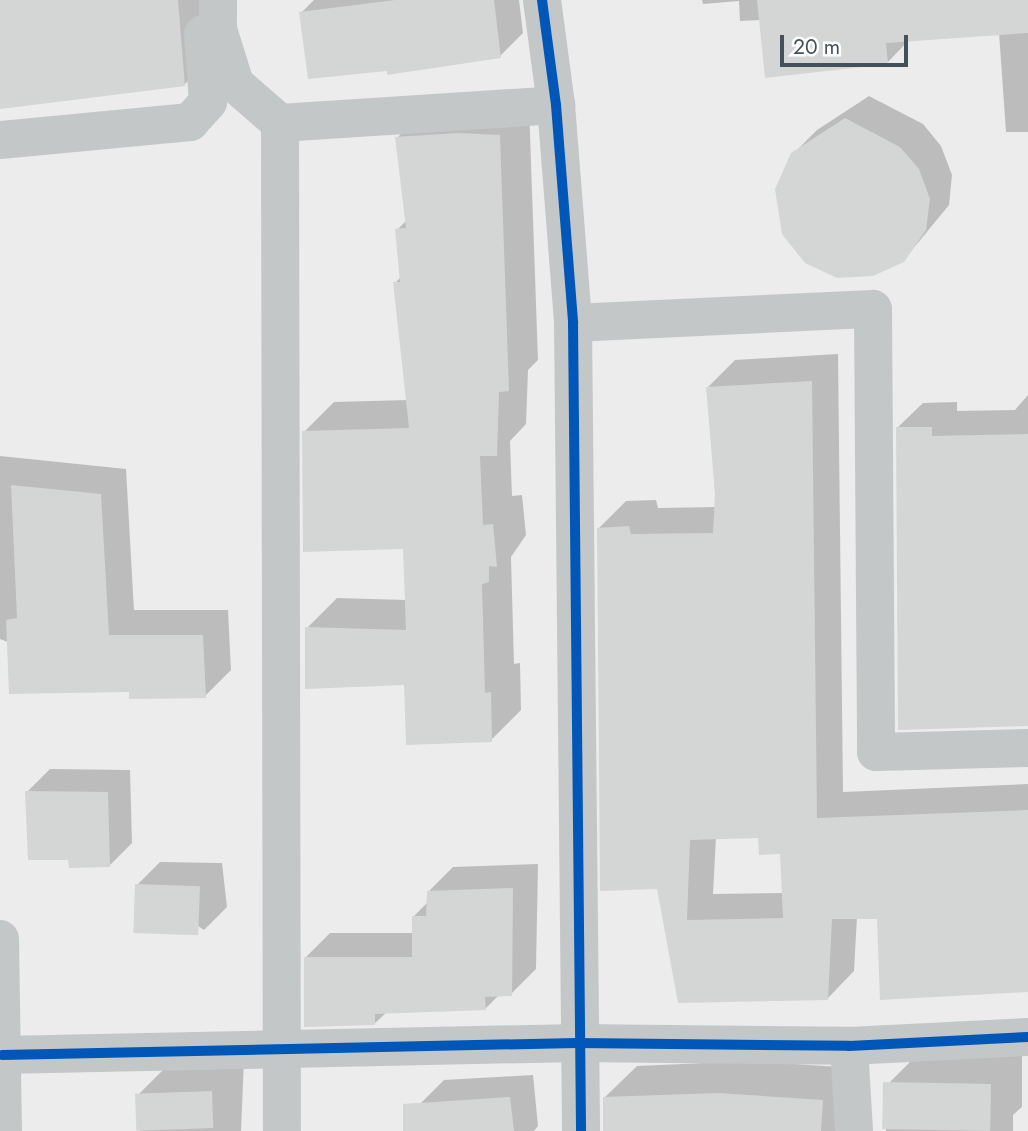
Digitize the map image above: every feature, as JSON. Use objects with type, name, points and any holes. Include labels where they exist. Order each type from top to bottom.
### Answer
[{"type":"street","points":[[0,140],[190,122],[208,102],[201,0]]},
{"type":"street","points":[[218,0],[219,29],[235,85],[280,123],[556,105]]},
{"type":"street","points":[[542,0],[556,105],[573,323],[577,1043],[581,1131]]},
{"type":"street","points":[[280,123],[282,1131]]},
{"type":"street","points":[[573,323],[873,309],[876,752],[1028,748]]},
{"type":"street","points":[[0,939],[3,1131]]},
{"type":"street","points":[[2,1055],[577,1043],[849,1046],[1028,1037]]},
{"type":"street","points":[[849,1046],[854,1131]]},
{"type":"building","points":[[0,0],[178,0],[185,86],[0,109]]},
{"type":"building","points":[[395,0],[494,0],[501,58],[387,75],[387,71],[308,79],[299,12]]},
{"type":"building","points":[[757,0],[1028,0],[1028,33],[886,43],[888,64],[765,78]]},
{"type":"building","points":[[845,118],[900,147],[919,169],[930,199],[926,230],[904,262],[873,276],[837,278],[805,263],[782,234],[775,189],[791,153]]},
{"type":"building","points":[[458,133],[500,135],[509,391],[499,392],[497,456],[480,456],[483,525],[493,524],[497,567],[489,566],[489,582],[482,584],[485,693],[491,692],[492,742],[406,745],[404,685],[305,689],[305,627],[406,630],[403,549],[303,552],[302,431],[409,428],[393,282],[400,282],[395,229],[406,228],[395,137]]},
{"type":"building","points":[[812,381],[817,818],[1028,810],[1028,992],[880,1000],[877,919],[832,919],[828,1000],[678,1003],[657,889],[600,891],[597,528],[629,526],[631,534],[713,533],[715,493],[706,387]],"holes":[[[758,838],[759,855],[780,854],[783,918],[687,920],[690,840]]]},
{"type":"building","points":[[896,427],[932,427],[932,436],[1028,434],[1028,726],[898,730]]},
{"type":"building","points":[[11,485],[101,494],[109,635],[203,635],[206,698],[129,699],[129,692],[9,694],[6,620],[17,618]]},
{"type":"building","points":[[25,791],[108,792],[110,867],[69,868],[68,860],[28,860]]},
{"type":"building","points":[[135,884],[200,886],[198,935],[133,933]]},
{"type":"building","points":[[513,888],[512,996],[485,997],[486,1010],[375,1014],[375,1025],[304,1027],[304,957],[412,957],[412,916],[426,916],[427,891]]},
{"type":"building","points":[[883,1082],[991,1084],[990,1131],[882,1129]]},
{"type":"building","points":[[212,1091],[213,1128],[136,1131],[135,1094]]},
{"type":"building","points":[[718,1093],[823,1100],[821,1131],[603,1131],[603,1097]]},
{"type":"building","points":[[510,1097],[514,1131],[403,1131],[403,1104]]},
{"type":"cycle path","points":[[542,0],[556,105],[573,323],[581,1131]]},
{"type":"cycle path","points":[[2,1055],[577,1043],[849,1046],[1028,1037]]}]
